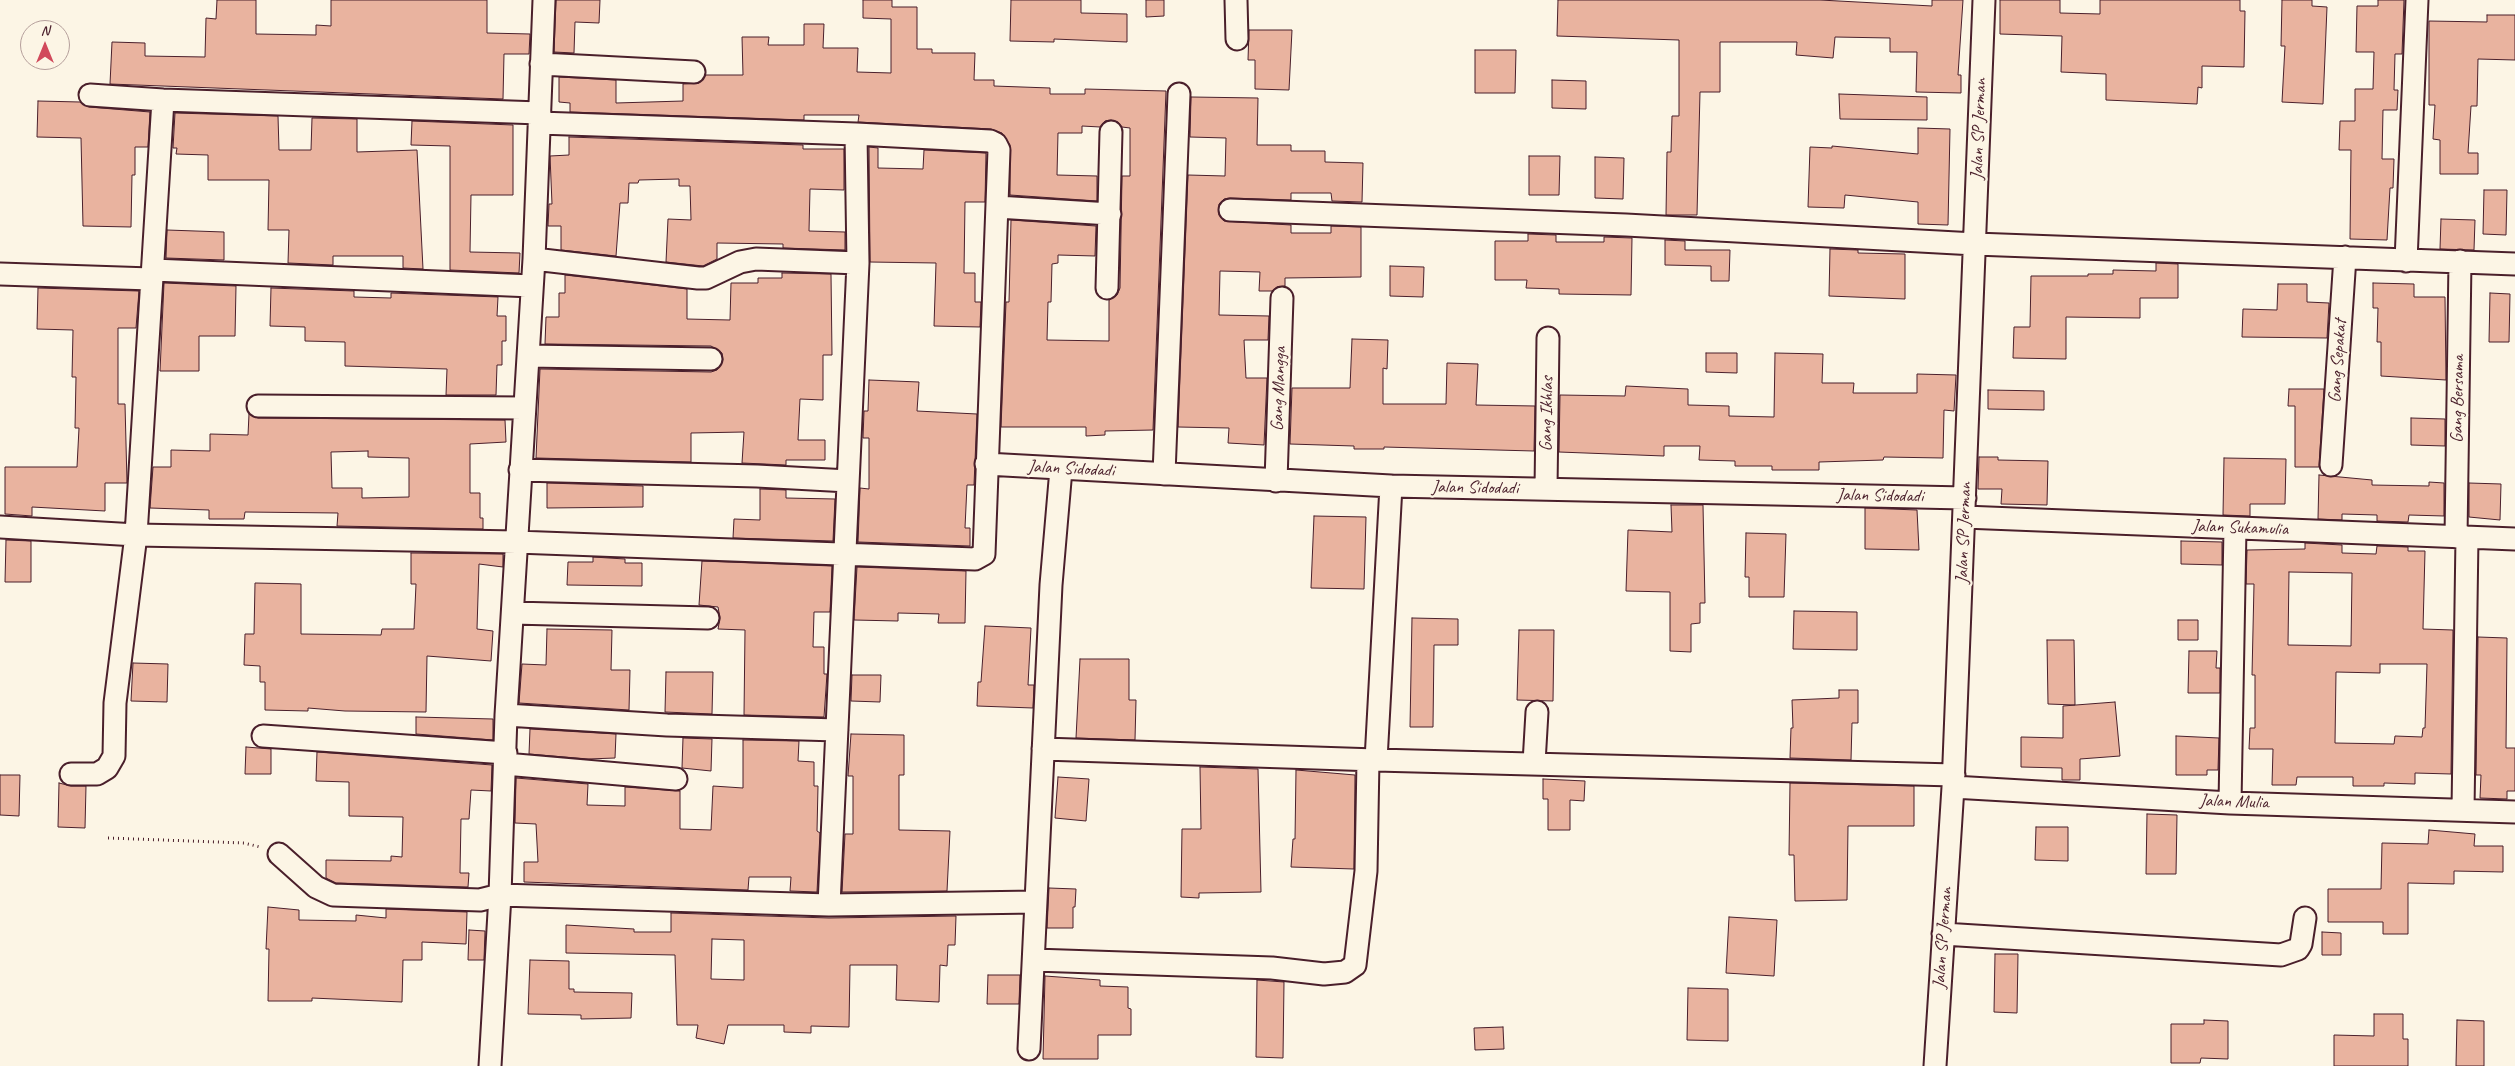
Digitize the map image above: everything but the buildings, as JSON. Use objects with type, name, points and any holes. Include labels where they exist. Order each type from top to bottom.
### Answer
[{"type":"street","points":[[490,1066],[500,895],[506,716],[534,259],[544,0]]},
{"type":"street","points":[[1236,0],[1237,39]]},
{"type":"street","name":"Jalan SP Jerman","points":[[1935,1066],[1953,781],[1984,0]]},
{"type":"street","points":[[2406,261],[2417,0]]},
{"type":"street","points":[[541,64],[694,72]]},
{"type":"street","points":[[1164,474],[1178,94]]},
{"type":"street","points":[[0,527],[136,535],[516,542],[974,559],[984,554],[986,547],[986,464],[999,150],[996,144],[990,141],[90,95]]},
{"type":"street","points":[[71,774],[98,774],[107,768],[114,756],[115,703],[136,535],[163,100]]},
{"type":"street","points":[[1107,288],[1111,132]]},
{"type":"street","points":[[829,905],[858,264],[856,134]]},
{"type":"street","points":[[997,207],[1110,214]]},
{"type":"street","points":[[1230,210],[1626,225],[1975,244],[2515,264]]},
{"type":"street","name":"Gang Sepakat","points":[[2331,465],[2345,257]]},
{"type":"street","points":[[534,259],[698,278],[706,278],[740,262],[756,259],[858,264]]},
{"type":"street","name":"Gang Bersama","points":[[2460,261],[2463,810]]},
{"type":"street","points":[[0,274],[152,275],[532,286]]},
{"type":"street","name":"Gang Mangga","points":[[1276,481],[1282,298]]},
{"type":"street","name":"Gang Ikhlas","points":[[1546,490],[1548,338]]},
{"type":"street","points":[[528,356],[711,359]]},
{"type":"street","points":[[258,406],[524,408]]},
{"type":"street","name":"Jalan Sidodadi","points":[[986,464],[1276,481],[1965,507]]},
{"type":"street","points":[[1029,1049],[1051,585],[1061,469]]},
{"type":"street","points":[[520,470],[757,476],[848,481]]},
{"type":"street","points":[[1034,960],[1272,968],[1324,974],[1345,972],[1355,965],[1366,871],[1391,486]]},
{"type":"street","name":"Jalan Sukamulia","points":[[1965,507],[2235,528],[2515,540]]},
{"type":"street","points":[[2230,802],[2235,528]]},
{"type":"street","points":[[513,612],[708,618]]},
{"type":"street","points":[[1534,763],[1537,712]]},
{"type":"street","points":[[506,716],[667,725],[837,730]]},
{"type":"street","points":[[263,736],[506,758],[676,779]]},
{"type":"street","name":"Jalan Mulia","points":[[1043,749],[1372,760],[1534,763],[1953,781],[2230,802],[2515,812]]},
{"type":"street","points":[[279,854],[316,887],[333,895],[480,900],[500,895],[829,905],[1036,902]]},
{"type":"street","points":[[1943,934],[2281,955],[2293,952],[2301,944],[2305,918]]},
{"type":"path","points":[[108,838],[244,844],[279,854]]}]
